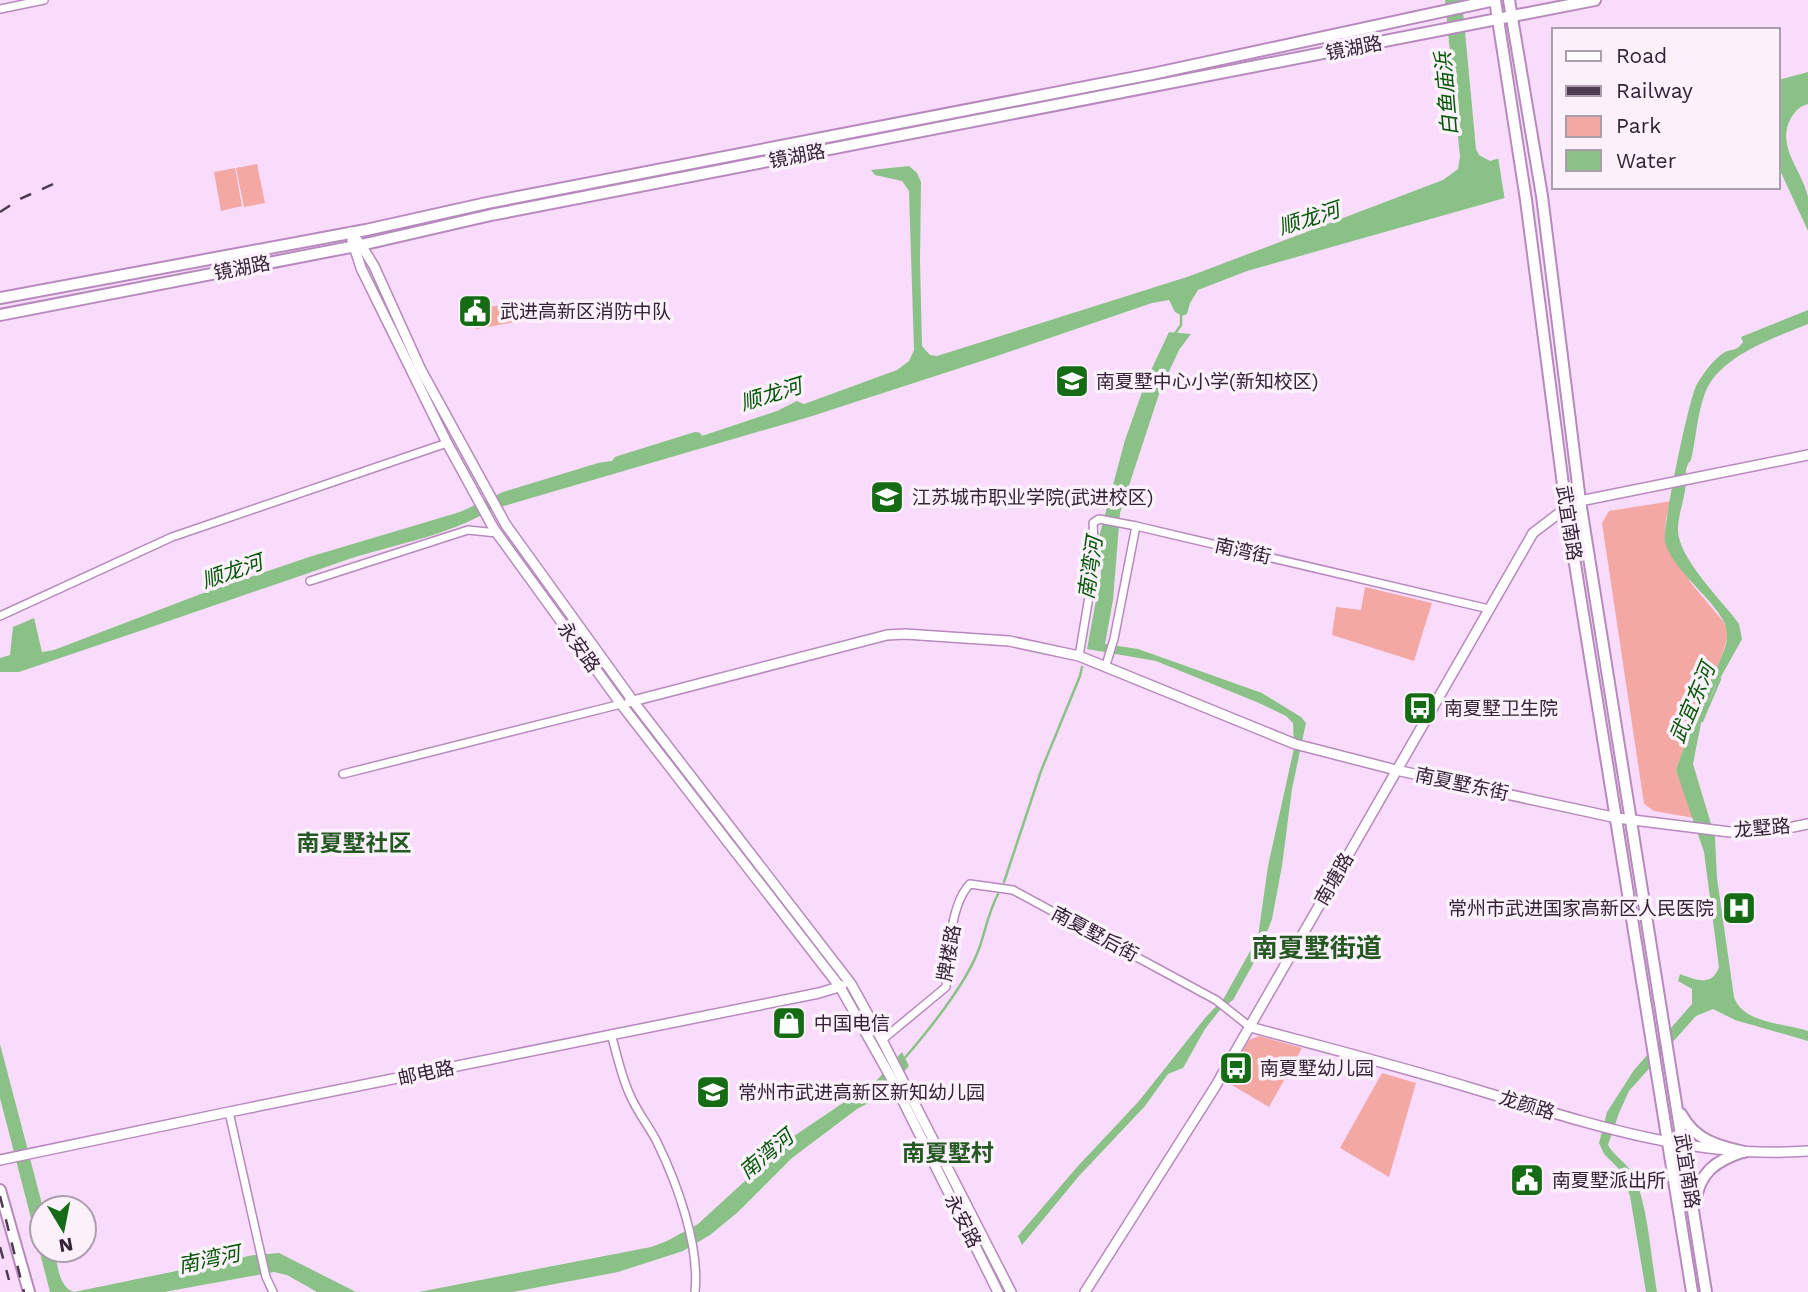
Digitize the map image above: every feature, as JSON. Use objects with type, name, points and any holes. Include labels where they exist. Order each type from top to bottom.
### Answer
[{"type":"main road","name":"镜湖路","points":[[0,298],[1152,74],[1495,0]]},
{"type":"main road","name":"武宜南路","points":[[1495,0],[1526,200],[1566,508],[1692,1292]]},
{"type":"main road","name":"武宜南路","points":[[1509,0],[1542,196],[1580,501],[1706,1292]]},
{"type":"main road","name":"镜湖路","points":[[0,315],[358,246],[491,215],[1595,0]]},
{"type":"main road","points":[[1676,1104],[1687,1125],[1699,1137],[1717,1146],[1744,1152]]},
{"type":"main road","points":[[1693,1213],[1696,1192],[1711,1167],[1721,1159],[1744,1152]]},
{"type":"main road","points":[[1,1198],[29,1292]]},
{"type":"street","points":[[0,9],[44,0]]},
{"type":"street","name":"永安路","points":[[350,232],[374,267],[422,370],[506,525],[633,701],[851,984],[882,1040],[884,1056]]},
{"type":"street","name":"永安路","points":[[358,246],[361,268],[447,443],[496,531],[621,704],[840,987],[884,1056],[1011,1292]]},
{"type":"street","points":[[0,616],[172,537],[447,443]]},
{"type":"street","name":"南塘路","points":[[1085,1292],[1215,1087],[1533,533],[1580,501],[1808,455]]},
{"type":"street","name":"南湾街","points":[[1079,656],[1095,561],[1093,523],[1099,519],[1489,610]]},
{"type":"street","points":[[1107,662],[1136,526]]},
{"type":"street","points":[[310,581],[468,530],[496,531]]},
{"type":"street","name":"南夏墅东街","points":[[621,704],[887,635],[1009,641],[1107,662],[1295,744],[1396,770],[1630,820]]},
{"type":"street","points":[[343,774],[621,704]]},
{"type":"street","name":"龙墅路","points":[[1630,820],[1717,831],[1778,830],[1808,824]]},
{"type":"street","name":"南夏墅后街","points":[[970,884],[1013,890],[1216,1000],[1250,1027]]},
{"type":"street","name":"牌楼路","points":[[882,1040],[946,987],[961,893],[970,884]]},
{"type":"street","name":"邮电路","points":[[5,1159],[819,993],[851,984]]},
{"type":"street","name":"龙颜路","points":[[1250,1027],[1621,1133],[1683,1146],[1744,1152],[1808,1151]]},
{"type":"street","points":[[611,1034],[629,1094],[656,1141],[672,1177],[692,1247],[695,1292]]},
{"type":"street","name":"永安路","points":[[896,1079],[999,1292]]},
{"type":"street","points":[[229,1112],[266,1276],[272,1292]]},
{"type":"green space","points":[[257,164],[265,203],[244,207],[236,168]]},
{"type":"green space","points":[[235,168],[242,206],[221,211],[214,172]]},
{"type":"green space","points":[[512,303],[515,322],[476,329],[472,310]]},
{"type":"green space","points":[[1672,501],[1666,519],[1665,539],[1691,583],[1722,620],[1728,636],[1711,683],[1703,693],[1676,770],[1694,818],[1654,811],[1644,804],[1602,523],[1609,511]]},
{"type":"green space","points":[[1365,587],[1432,603],[1414,661],[1332,635],[1336,607],[1361,610]]},
{"type":"green space","points":[[1259,1036],[1302,1048],[1269,1107],[1225,1081],[1249,1040]]},
{"type":"green space","points":[[1382,1073],[1416,1083],[1389,1177],[1340,1148]]},
{"type":"water","points":[[1445,0],[1462,0],[1476,149],[1479,155],[1490,161],[1552,143],[1552,185],[1247,271],[1198,290],[1187,314],[1182,316],[1175,312],[1169,300],[1152,303],[809,417],[490,510],[457,527],[349,559],[19,672],[0,672],[0,658],[10,655],[13,627],[34,618],[42,652],[54,650],[206,592],[309,557],[460,512],[503,492],[598,463],[642,456],[777,411],[797,401],[804,404],[897,370],[909,361],[914,350],[909,191],[902,181],[875,175],[871,170],[909,166],[917,173],[921,182],[922,346],[930,355],[937,356],[1190,276],[1443,180],[1458,169],[1460,157]]},
{"type":"water","points":[[1808,72],[1808,104],[1800,107],[1793,115],[1786,138],[1808,197],[1808,231],[1780,170],[1780,79]]},
{"type":"water","points":[[1808,310],[1808,324],[1748,351],[1721,370],[1711,382],[1704,396],[1691,460],[1686,470],[1678,529],[1684,551],[1708,587],[1739,624],[1742,639],[1713,691],[1701,723],[1693,764],[1715,837],[1717,878],[1734,997],[1746,1013],[1755,1018],[1808,1031],[1808,1041],[1735,1020],[1713,1009],[1696,1016],[1629,1091],[1608,1145],[1633,1174],[1642,1200],[1657,1292],[1646,1292],[1630,1196],[1620,1170],[1604,1154],[1599,1143],[1607,1112],[1634,1070],[1692,1004],[1692,989],[1678,981],[1680,974],[1708,980],[1719,967],[1704,852],[1676,770],[1703,693],[1724,651],[1727,634],[1725,624],[1718,613],[1670,554],[1665,542],[1665,532],[1688,412],[1702,376],[1721,355],[1741,345],[1741,337]]},
{"type":"water","points":[[1169,332],[1191,334],[1179,350],[1160,391],[1120,513],[1113,600],[1105,644],[1138,649],[1262,693],[1301,717],[1306,723],[1292,789],[1272,919],[1258,955],[1233,1000],[1219,1011],[1205,1029],[1183,1068],[1168,1074],[1145,1106],[1079,1176],[1022,1245],[1018,1236],[1077,1167],[1139,1101],[1224,998],[1258,937],[1268,866],[1294,748],[1293,723],[1286,716],[1259,703],[1156,661],[1087,649],[1101,573],[1099,537],[1125,440],[1146,381]]},
{"type":"water","points":[[0,1044],[39,1194],[28,1194],[28,1207],[0,1098]]},
{"type":"water","points":[[902,1052],[909,1066],[884,1095],[857,1109],[792,1158],[738,1212],[710,1235],[683,1251],[618,1272],[513,1292],[419,1292],[651,1247],[667,1241],[698,1224],[794,1136],[877,1080]]},
{"type":"water","points":[[279,1253],[356,1292],[317,1292],[287,1275],[274,1272],[164,1292],[74,1292],[254,1255]]},
{"type":"water","points":[[43,1264],[57,1264],[65,1285],[74,1292],[50,1292]]},
{"type":"pier","points":[[1552,141],[1552,188],[1505,201],[1498,157]]},
{"type":"waterway","name":"南湾河","points":[[1174,335],[1181,325],[1181,312]]},
{"type":"waterway","name":"顺龙河","points":[[619,463],[696,439]]},
{"type":"waterway","name":"南湾河","points":[[1004,882],[1041,771],[1082,667]]},
{"type":"waterway","name":"武宜东河","points":[[1702,721],[1720,679]]},
{"type":"waterway","name":"南湾河","points":[[903,1060],[935,1021],[966,976],[980,946],[998,894]]},
{"type":"railway","points":[[0,212],[20,199],[62,180]]},
{"type":"railway","points":[[0,1196],[24,1292]]},
{"type":"railway","points":[[0,1247],[9,1280]]},
{"type":"place","name":"武进高新区消防中队","points":[[475,311]]},
{"type":"place","name":"南夏墅中心小学(新知校区)","points":[[1072,381]]},
{"type":"place","name":"江苏城市职业学院(武进校区)","points":[[887,497]]},
{"type":"place","name":"南夏墅卫生院","points":[[1420,708]]},
{"type":"place","name":"常州市武进国家高新区人民医院","points":[[1739,908]]},
{"type":"place","name":"中国电信","points":[[789,1023]]},
{"type":"place","name":"南夏墅幼儿园","points":[[1236,1068]]},
{"type":"place","name":"常州市武进高新区新知幼儿园","points":[[713,1092]]},
{"type":"place","name":"南夏墅派出所","points":[[1527,1180]]},
{"type":"district","name":"南夏墅社区","points":[[354,843]]},
{"type":"district","name":"南夏墅街道","points":[[1317,948]]},
{"type":"district","name":"南夏墅村","points":[[948,1153]]},
{"type":"water label","name":"白鱼庙浜","points":[[1446,94]]}]
